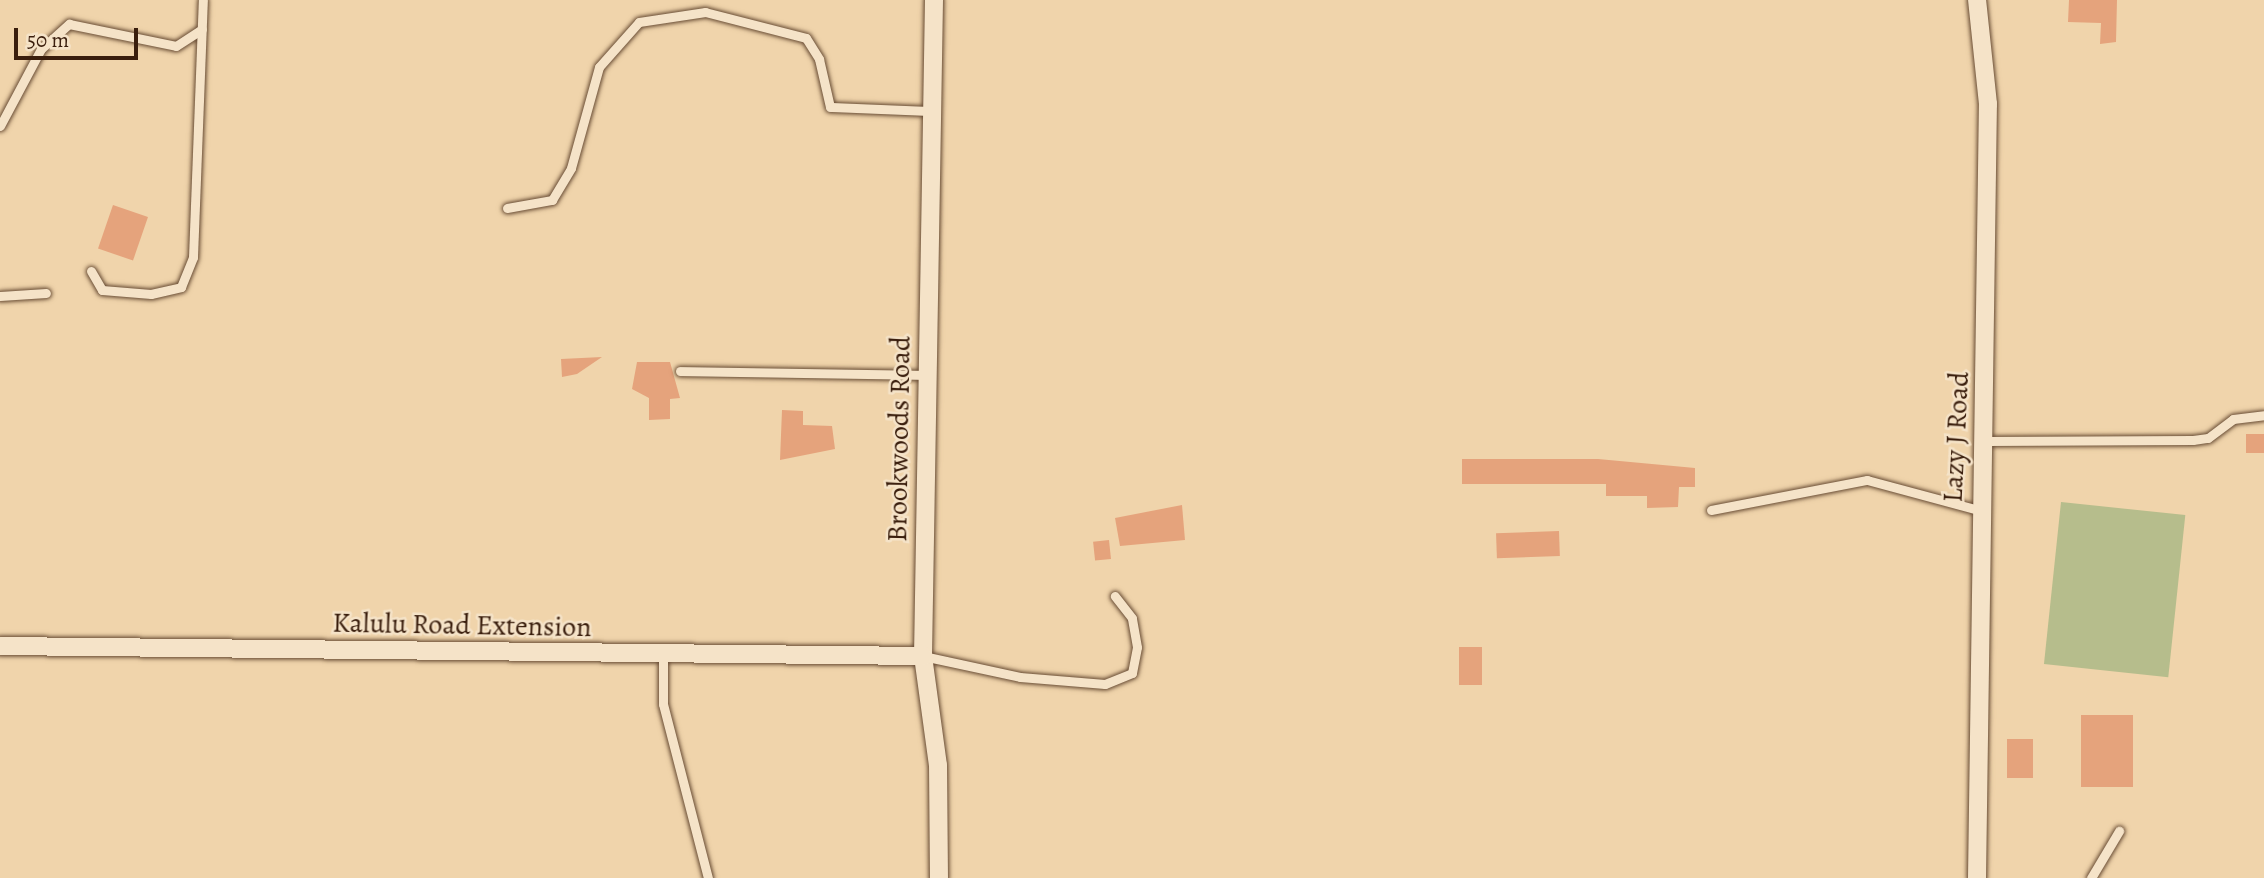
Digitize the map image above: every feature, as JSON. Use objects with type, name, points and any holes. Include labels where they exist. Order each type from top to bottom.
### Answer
[{"type":"street","name":"Brookwoods Road","points":[[934,0],[923,656],[938,765],[939,878]]},
{"type":"street","name":"Lazy J Road","points":[[1976,878],[1978,510],[1986,441],[1989,104],[1977,0]]},
{"type":"street","name":"Kalulu Road Extension","points":[[0,646],[923,656]]},
{"type":"lane","points":[[91,271],[102,290],[151,294],[181,287],[193,257],[203,0]]},
{"type":"lane","points":[[508,208],[552,200],[571,168],[599,67],[639,22],[705,12],[806,38],[819,59],[830,107],[931,111]]},
{"type":"lane","points":[[0,126],[41,49],[68,24],[176,46],[202,29]]},
{"type":"lane","points":[[0,296],[46,293]]},
{"type":"lane","points":[[680,371],[926,375]]},
{"type":"lane","points":[[1986,441],[2193,440],[2208,438],[2233,419],[2264,415]]},
{"type":"lane","points":[[1712,510],[1867,480],[1978,510]]},
{"type":"lane","points":[[923,656],[1020,677],[1105,684],[1132,673],[1137,647],[1132,618],[1115,596]]},
{"type":"lane","points":[[663,653],[663,704],[708,878]]},
{"type":"lane","points":[[2091,878],[2119,831]]},
{"type":"green space","points":[[2061,502],[2185,515],[2168,677],[2044,664]]},
{"type":"building","points":[[2069,0],[2117,0],[2116,42],[2100,44],[2101,23],[2068,22]]},
{"type":"building","points":[[113,205],[148,217],[133,261],[98,248]]},
{"type":"building","points":[[602,357],[577,374],[562,377],[561,359]]},
{"type":"building","points":[[637,362],[670,362],[680,398],[670,399],[670,419],[649,420],[649,398],[632,389]]},
{"type":"building","points":[[782,410],[803,411],[803,425],[832,426],[835,449],[780,460]]},
{"type":"building","points":[[2246,434],[2264,434],[2264,453],[2246,453]]},
{"type":"building","points":[[1462,459],[1598,459],[1695,468],[1695,487],[1679,487],[1678,507],[1647,508],[1647,496],[1606,496],[1606,484],[1462,484]]},
{"type":"building","points":[[1182,505],[1185,540],[1120,546],[1115,518]]},
{"type":"building","points":[[1559,531],[1560,556],[1497,558],[1496,533]]},
{"type":"building","points":[[1109,540],[1111,559],[1095,561],[1093,542]]},
{"type":"building","points":[[1459,647],[1482,647],[1482,685],[1459,685]]},
{"type":"building","points":[[2081,715],[2133,715],[2133,787],[2081,787]]},
{"type":"building","points":[[2007,739],[2033,739],[2033,778],[2007,778]]}]
